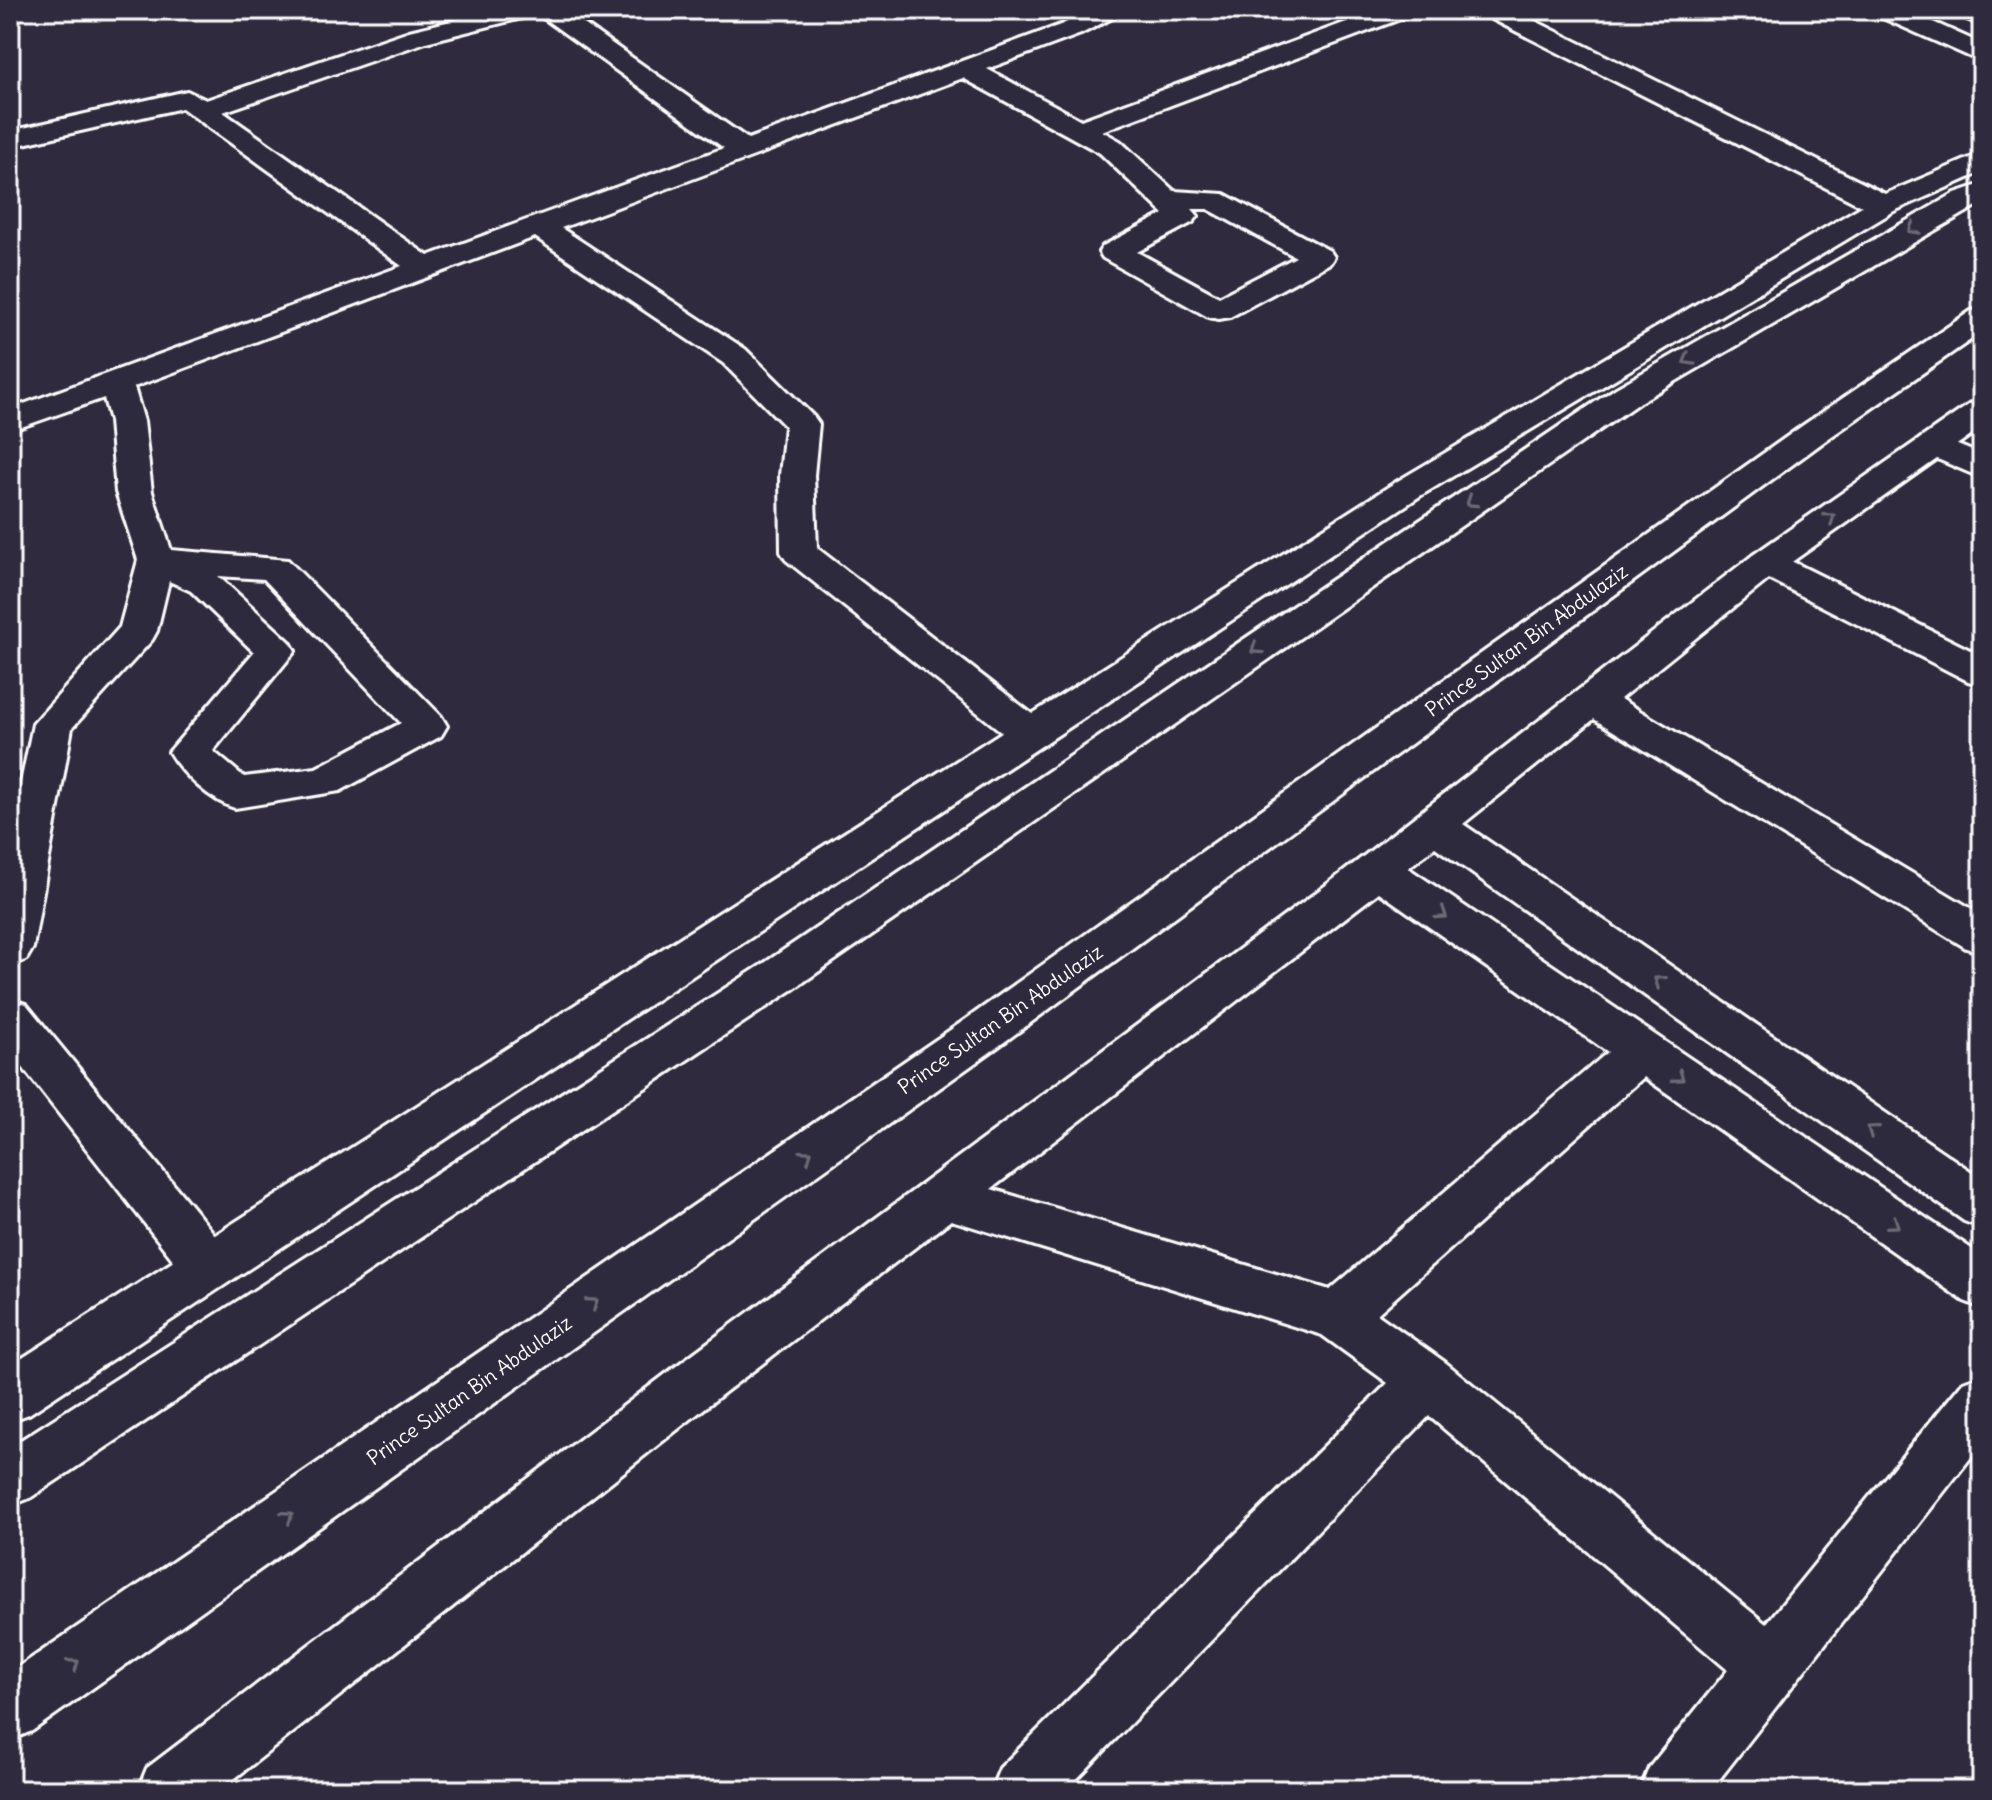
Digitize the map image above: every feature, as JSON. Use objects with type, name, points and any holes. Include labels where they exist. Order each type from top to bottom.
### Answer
[{"type":"street","points":[[202,110],[418,36],[529,10]]},
{"type":"street","points":[[548,10],[746,150]]},
{"type":"street","points":[[10,421],[966,69],[1060,23],[1109,10]]},
{"type":"street","points":[[1080,130],[1402,10]]},
{"type":"street","points":[[1493,10],[1884,205]]},
{"type":"street","points":[[1885,10],[1982,54]]},
{"type":"street","points":[[1965,10],[1982,17]]},
{"type":"street","points":[[966,69],[1110,147],[1166,200],[1183,216],[1114,252],[1219,310],[1319,257],[1214,200],[1166,200]]},
{"type":"street","points":[[10,139],[187,99],[426,269]]},
{"type":"street","points":[[10,1396],[1408,489],[1884,205],[1982,161]]},
{"type":"street","points":[[10,1479],[789,969],[1628,395],[1965,199],[1982,193]]},
{"type":"street","points":[[539,227],[734,356],[802,424],[797,475],[799,552],[1031,734]]},
{"type":"street","name":"Prince Sultan Bin Abdulaziz","points":[[10,1709],[966,1044],[1788,451],[1982,318]]},
{"type":"street","points":[[10,948],[15,887],[53,724],[138,631],[156,560],[134,492],[127,421],[116,383]]},
{"type":"street","points":[[169,1790],[694,1385],[1378,869],[1766,563],[1982,411]]},
{"type":"street","points":[[1933,445],[1982,468]]},
{"type":"street","points":[[156,560],[275,568],[427,726],[325,781],[235,793],[189,752],[276,651],[204,583],[156,560]]},
{"type":"street","points":[[1766,563],[1982,672]]},
{"type":"street","points":[[1592,700],[1982,936]]},
{"type":"street","points":[[1434,825],[1982,1206]]},
{"type":"street","points":[[1378,869],[1982,1285]]},
{"type":"street","points":[[10,1017],[209,1267]]},
{"type":"street","points":[[1338,1316],[1642,1051]]},
{"type":"street","points":[[943,1196],[1338,1316],[1427,1381],[1770,1666]]},
{"type":"street","points":[[1022,1790],[1427,1381]]},
{"type":"street","points":[[1671,1790],[1982,1400]]}]
